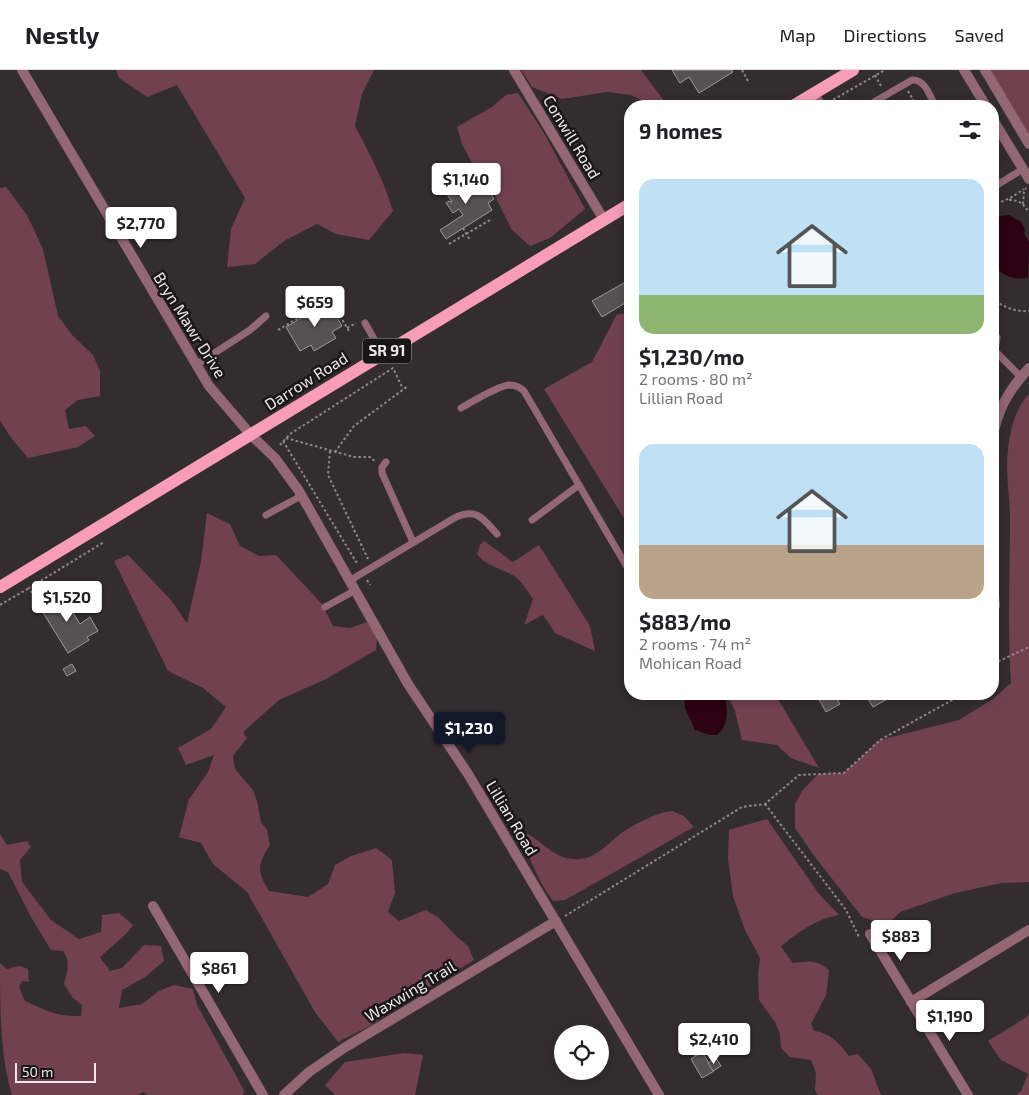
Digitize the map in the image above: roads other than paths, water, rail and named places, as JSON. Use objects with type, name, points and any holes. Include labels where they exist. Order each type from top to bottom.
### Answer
[{"type":"main road","points":[[804,100],[853,70]]},
{"type":"main road","name":"Darrow Road","points":[[0,587],[624,208]]},
{"type":"street","name":"Bryn Mawr Drive","points":[[22,70],[208,386],[251,435]]},
{"type":"street","name":"Conwill Road","points":[[514,70],[604,220]]},
{"type":"street","points":[[964,70],[982,100]]},
{"type":"street","points":[[985,70],[1029,144]]},
{"type":"street","points":[[999,130],[1029,179]]},
{"type":"street","points":[[999,411],[1021,376],[1029,368]]},
{"type":"street","name":"Lillian Road","points":[[251,435],[275,458],[301,496],[418,701],[468,774],[659,1095]]},
{"type":"street","points":[[153,906],[263,1095]]},
{"type":"street","name":"Waxwing Trail","points":[[284,1095],[332,1055],[556,921]]},
{"type":"street","points":[[911,1002],[1029,930]]},
{"type":"street","points":[[870,934],[968,1095]]},
{"type":"lane","points":[[877,100],[912,80],[918,80],[922,83],[932,100]]},
{"type":"lane","points":[[816,93],[820,100]]},
{"type":"lane","points":[[999,184],[1023,169]]},
{"type":"lane","points":[[196,365],[250,330],[266,316]]},
{"type":"lane","points":[[363,321],[382,354]]},
{"type":"lane","points":[[999,355],[1021,376]]},
{"type":"lane","points":[[461,408],[510,385],[519,387],[524,391],[624,562]]},
{"type":"lane","points":[[384,464],[382,473],[413,542]]},
{"type":"lane","points":[[532,520],[579,484]]},
{"type":"lane","points":[[266,515],[301,496]]},
{"type":"lane","points":[[349,581],[456,517],[466,513],[474,513],[481,517],[497,534]]},
{"type":"lane","points":[[325,607],[354,591]]}]
